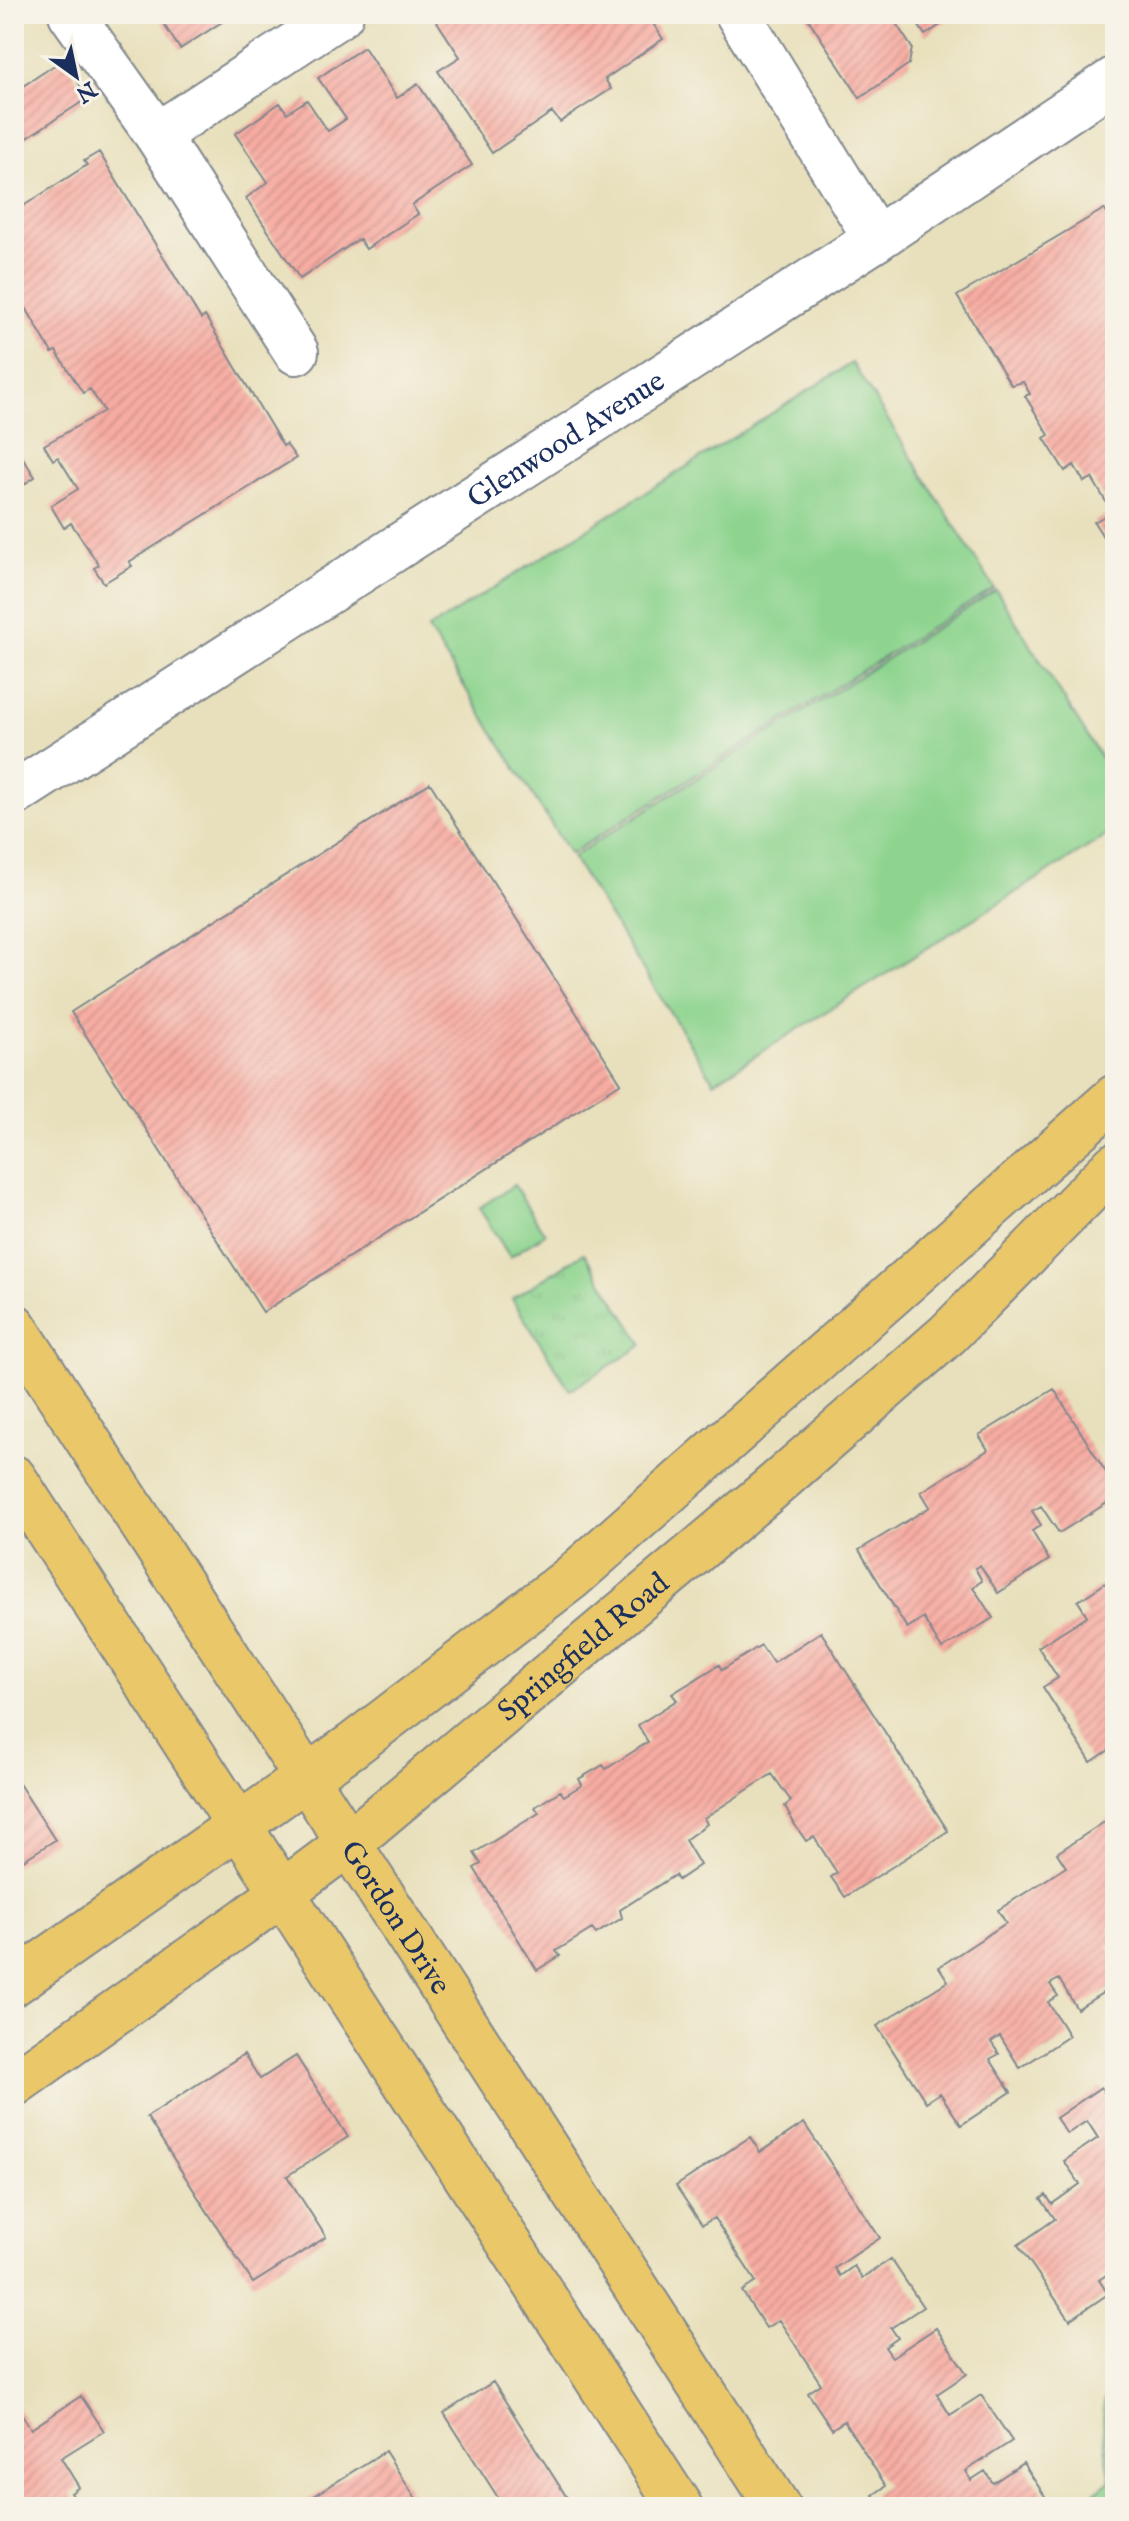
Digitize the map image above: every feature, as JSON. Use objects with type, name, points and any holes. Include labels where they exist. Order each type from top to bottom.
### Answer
[{"type":"main road","name":"Springfield Road","points":[[14,1983],[242,1825],[571,1578],[1115,1097]]},
{"type":"main road","name":"Springfield Road","points":[[14,2084],[350,1842],[768,1491],[948,1334],[1115,1165]]},
{"type":"main road","name":"Gordon Drive","points":[[14,1326],[778,2507]]},
{"type":"main road","points":[[14,1478],[242,1825],[680,2507]]},
{"type":"street","points":[[71,14],[157,135],[296,352]]},
{"type":"street","points":[[157,135],[341,14]]},
{"type":"street","points":[[738,14],[876,239]]},
{"type":"street","name":"Glenwood Avenue","points":[[14,794],[876,239],[1115,79]]},
{"type":"green space","points":[[852,363],[994,588],[570,854],[428,629]]},
{"type":"green space","points":[[996,590],[1115,780],[1115,830],[714,1082],[572,857]]},
{"type":"green space","points":[[514,1185],[545,1234],[510,1257],[479,1208]]},
{"type":"green space","points":[[584,1253],[643,1345],[570,1390],[512,1299]]},
{"type":"green space","points":[[1115,2357],[1115,2507],[1076,2507],[1111,2480],[1103,2418],[1106,2388]]},
{"type":"building","points":[[157,14],[221,14],[225,20],[180,49]]},
{"type":"building","points":[[432,14],[647,14],[663,39],[605,79],[611,89],[560,122],[552,112],[492,153],[438,71],[460,57]]},
{"type":"building","points":[[805,14],[890,14],[912,48],[909,64],[860,98]]},
{"type":"building","points":[[911,14],[957,14],[925,35]]},
{"type":"building","points":[[364,47],[397,98],[418,84],[472,165],[412,205],[418,214],[366,249],[359,239],[300,279],[246,198],[268,182],[235,134],[280,103],[287,113],[307,100],[328,131],[346,119],[318,78]]},
{"type":"building","points":[[64,59],[88,98],[14,146],[14,92]]},
{"type":"building","points":[[99,152],[201,319],[205,316],[283,446],[286,444],[296,458],[129,562],[132,566],[104,583],[94,568],[99,565],[71,523],[64,528],[51,506],[78,489],[58,457],[53,460],[44,445],[104,411],[90,389],[83,393],[56,351],[52,353],[14,287],[14,212],[87,165],[84,161]]},
{"type":"building","points":[[1104,209],[1115,226],[1115,556],[1094,522],[1112,512],[1092,478],[1084,482],[1074,465],[1065,471],[1044,438],[1049,435],[1025,396],[1030,394],[1023,382],[1011,385],[957,296]]},
{"type":"building","points":[[14,444],[35,477],[14,491]]},
{"type":"building","points":[[430,783],[621,1083],[263,1312],[71,1012]]},
{"type":"building","points":[[1054,1389],[1115,1487],[1115,1498],[1059,1533],[1041,1506],[1032,1511],[1041,1525],[1032,1531],[1049,1560],[998,1593],[980,1565],[975,1568],[982,1581],[973,1587],[993,1618],[942,1649],[923,1618],[907,1628],[859,1550],[930,1507],[921,1492],[988,1450],[979,1435]]},
{"type":"building","points":[[1115,1577],[1115,1746],[1091,1762],[1043,1687],[1058,1678],[1038,1647],[1087,1616],[1078,1601]]},
{"type":"building","points":[[821,1632],[948,1831],[845,1897],[831,1877],[837,1873],[814,1837],[806,1841],[795,1825],[785,1806],[791,1801],[772,1774],[704,1818],[707,1824],[685,1840],[700,1865],[678,1880],[675,1875],[620,1910],[622,1918],[596,1934],[592,1929],[556,1951],[560,1956],[537,1970],[474,1868],[481,1864],[474,1853],[539,1813],[535,1807],[560,1791],[564,1796],[582,1785],[579,1779],[603,1765],[606,1769],[648,1742],[638,1725],[677,1700],[672,1694],[719,1665],[722,1670],[761,1645],[773,1663]]},
{"type":"building","points":[[14,1776],[55,1840],[14,1866]]},
{"type":"building","points":[[1115,1815],[1115,1924],[1109,1927],[1115,1942],[1108,1947],[1115,1958],[1115,1985],[1077,2009],[1059,1979],[1050,1984],[1058,1996],[1048,2002],[1069,2036],[1020,2068],[1000,2036],[991,2042],[999,2054],[990,2059],[1011,2092],[961,2125],[940,2093],[926,2102],[877,2026],[948,1981],[939,1967],[1006,1923],[998,1910],[1066,1867],[1057,1853]]},
{"type":"building","points":[[244,2054],[260,2079],[296,2056],[348,2137],[287,2176],[326,2237],[253,2283],[147,2117]]},
{"type":"building","points":[[1101,2087],[1105,2093],[1115,2087],[1115,2269],[1099,2280],[1108,2294],[1070,2320],[1018,2245],[1055,2219],[1041,2199],[1046,2195],[1052,2204],[1080,2184],[1064,2161],[1098,2138],[1087,2121],[1067,2134],[1056,2118]]},
{"type":"building","points":[[804,2123],[880,2238],[835,2268],[840,2276],[854,2266],[862,2278],[891,2259],[923,2307],[891,2328],[898,2338],[885,2347],[892,2357],[936,2328],[967,2374],[937,2394],[950,2415],[981,2395],[1012,2441],[966,2471],[971,2480],[985,2471],[993,2483],[1023,2463],[1052,2507],[881,2507],[873,2495],[886,2486],[844,2421],[832,2429],[808,2393],[821,2384],[779,2320],[766,2328],[742,2291],[756,2282],[714,2218],[702,2225],[676,2186],[750,2137],[760,2152]]},
{"type":"building","points":[[493,2382],[573,2507],[504,2507],[444,2413]]},
{"type":"building","points":[[81,2396],[104,2431],[61,2458],[79,2487],[71,2493],[80,2507],[14,2507],[14,2402],[31,2429]]},
{"type":"building","points":[[385,2451],[421,2507],[297,2507]]}]
